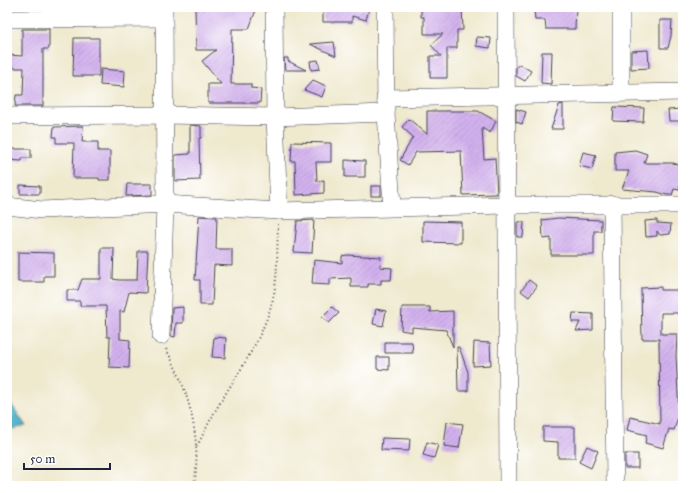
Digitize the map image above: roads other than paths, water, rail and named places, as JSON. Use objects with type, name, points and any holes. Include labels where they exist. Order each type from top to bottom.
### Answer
[{"type":"street","points":[[274,7],[275,117],[279,211]]},
{"type":"street","points":[[385,7],[386,105],[392,207]]},
{"type":"street","points":[[506,7],[508,486]]},
{"type":"street","points":[[621,7],[621,93]]},
{"type":"street","points":[[7,19],[53,13],[164,12],[165,204],[161,336]]},
{"type":"street","points":[[7,116],[164,115],[275,117],[386,105],[506,96],[683,92]]},
{"type":"street","points":[[7,206],[42,210],[165,204],[279,211],[506,205],[683,205]]},
{"type":"street","points":[[612,204],[616,486]]},
{"type":"water","points":[[7,398],[26,426],[7,430]]}]
